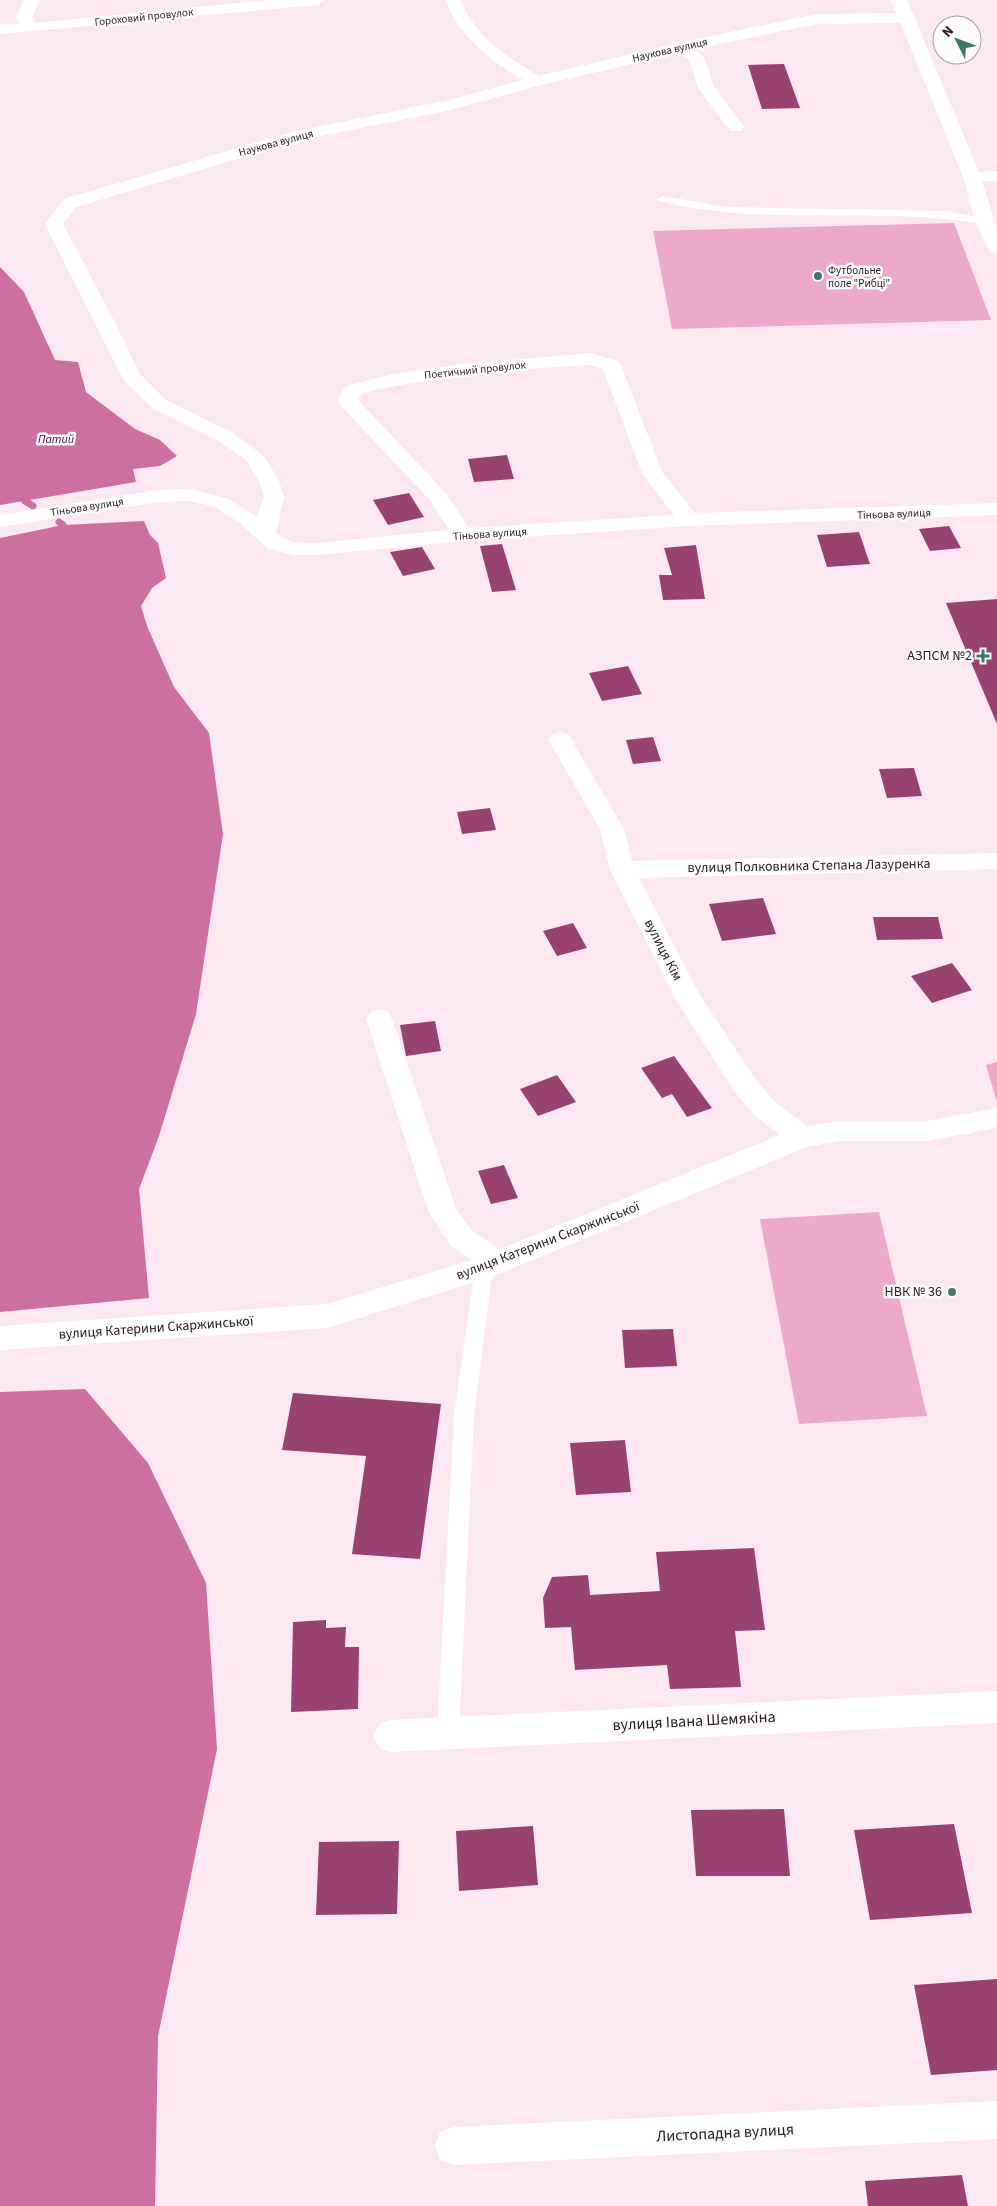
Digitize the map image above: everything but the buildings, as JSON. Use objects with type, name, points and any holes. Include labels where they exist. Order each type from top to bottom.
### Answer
[{"type":"street","points":[[30,28],[24,17],[32,0]]},
{"type":"street","name":"Гороховий провулок","points":[[0,29],[30,28],[213,5],[318,0]]},
{"type":"street","points":[[453,0],[468,29],[487,49],[537,81]]},
{"type":"street","points":[[899,0],[972,177],[984,220],[997,248]]},
{"type":"street","name":"Наукова вулиця","points":[[265,535],[267,519],[274,497],[269,481],[254,456],[226,437],[159,404],[131,377],[102,315],[54,224],[70,203],[298,136],[451,105],[537,81],[682,47],[817,19],[906,18]]},
{"type":"street","points":[[682,47],[696,58],[706,88],[736,127]]},
{"type":"street","points":[[972,177],[997,176]]},
{"type":"street","name":"Поетичний провулок","points":[[463,535],[438,496],[350,405],[348,400],[350,394],[356,389],[394,380],[463,370],[573,360],[591,359],[605,362],[611,365],[652,473],[689,520]]},
{"type":"street","name":"Тіньова вулиця","points":[[0,521],[158,496],[191,495],[222,503],[247,519],[276,544],[295,549],[309,549],[463,535],[689,520],[997,509]]},
{"type":"street","name":"вулиця Кім","points":[[560,739],[612,829],[622,870],[687,996],[744,1084],[765,1108],[802,1137]]},
{"type":"street","name":"вулиця Полковника Степана Лазуренка","points":[[622,870],[997,861]]},
{"type":"street","points":[[379,1019],[443,1213],[462,1239],[491,1265]]},
{"type":"street","name":"вулиця Катерини Скаржинської","points":[[0,1338],[159,1329],[327,1316],[491,1265],[758,1158],[802,1137],[840,1131],[926,1131],[997,1118]]},
{"type":"street","name":"вулиця Івана Шемякіна","points":[[390,1736],[997,1707]]},
{"type":"street","name":"Листопадна вулиця","points":[[454,2146],[997,2120]]},
{"type":"lane","points":[[663,199],[726,210],[945,214],[984,220]]},
{"type":"lane","points":[[448,1733],[464,1415],[491,1265]]},
{"type":"shaded area","name":"Футбольне поле \"Рибці\"","points":[[954,223],[991,320],[672,329],[653,231]]},
{"type":"shaded area","points":[[997,1062],[997,1099],[996,1099],[986,1065]]},
{"type":"shaded area","points":[[879,1212],[927,1416],[799,1424],[760,1219]]},
{"type":"water","name":"Патий","points":[[0,267],[24,292],[55,360],[78,362],[86,392],[135,429],[160,440],[177,456],[160,466],[133,469],[136,482],[0,505]]},
{"type":"water","points":[[144,521],[150,535],[158,543],[166,578],[152,588],[141,606],[147,626],[174,687],[209,733],[223,834],[196,1014],[159,1136],[139,1189],[149,1298],[0,1312],[0,538],[63,525]]},
{"type":"water","points":[[85,1389],[148,1463],[206,1583],[217,1749],[158,2036],[155,2206],[0,2206],[0,1392]]},
{"type":"waterway","points":[[25,501],[33,506]]},
{"type":"waterway","points":[[59,522],[63,525]]},
{"type":"place","name":"Футбольне поле \"Рибці\"","points":[[818,276]]},
{"type":"place","name":"АЗПСМ №2","points":[[983,656]]},
{"type":"place","name":"НВК № 36","points":[[952,1292]]}]
